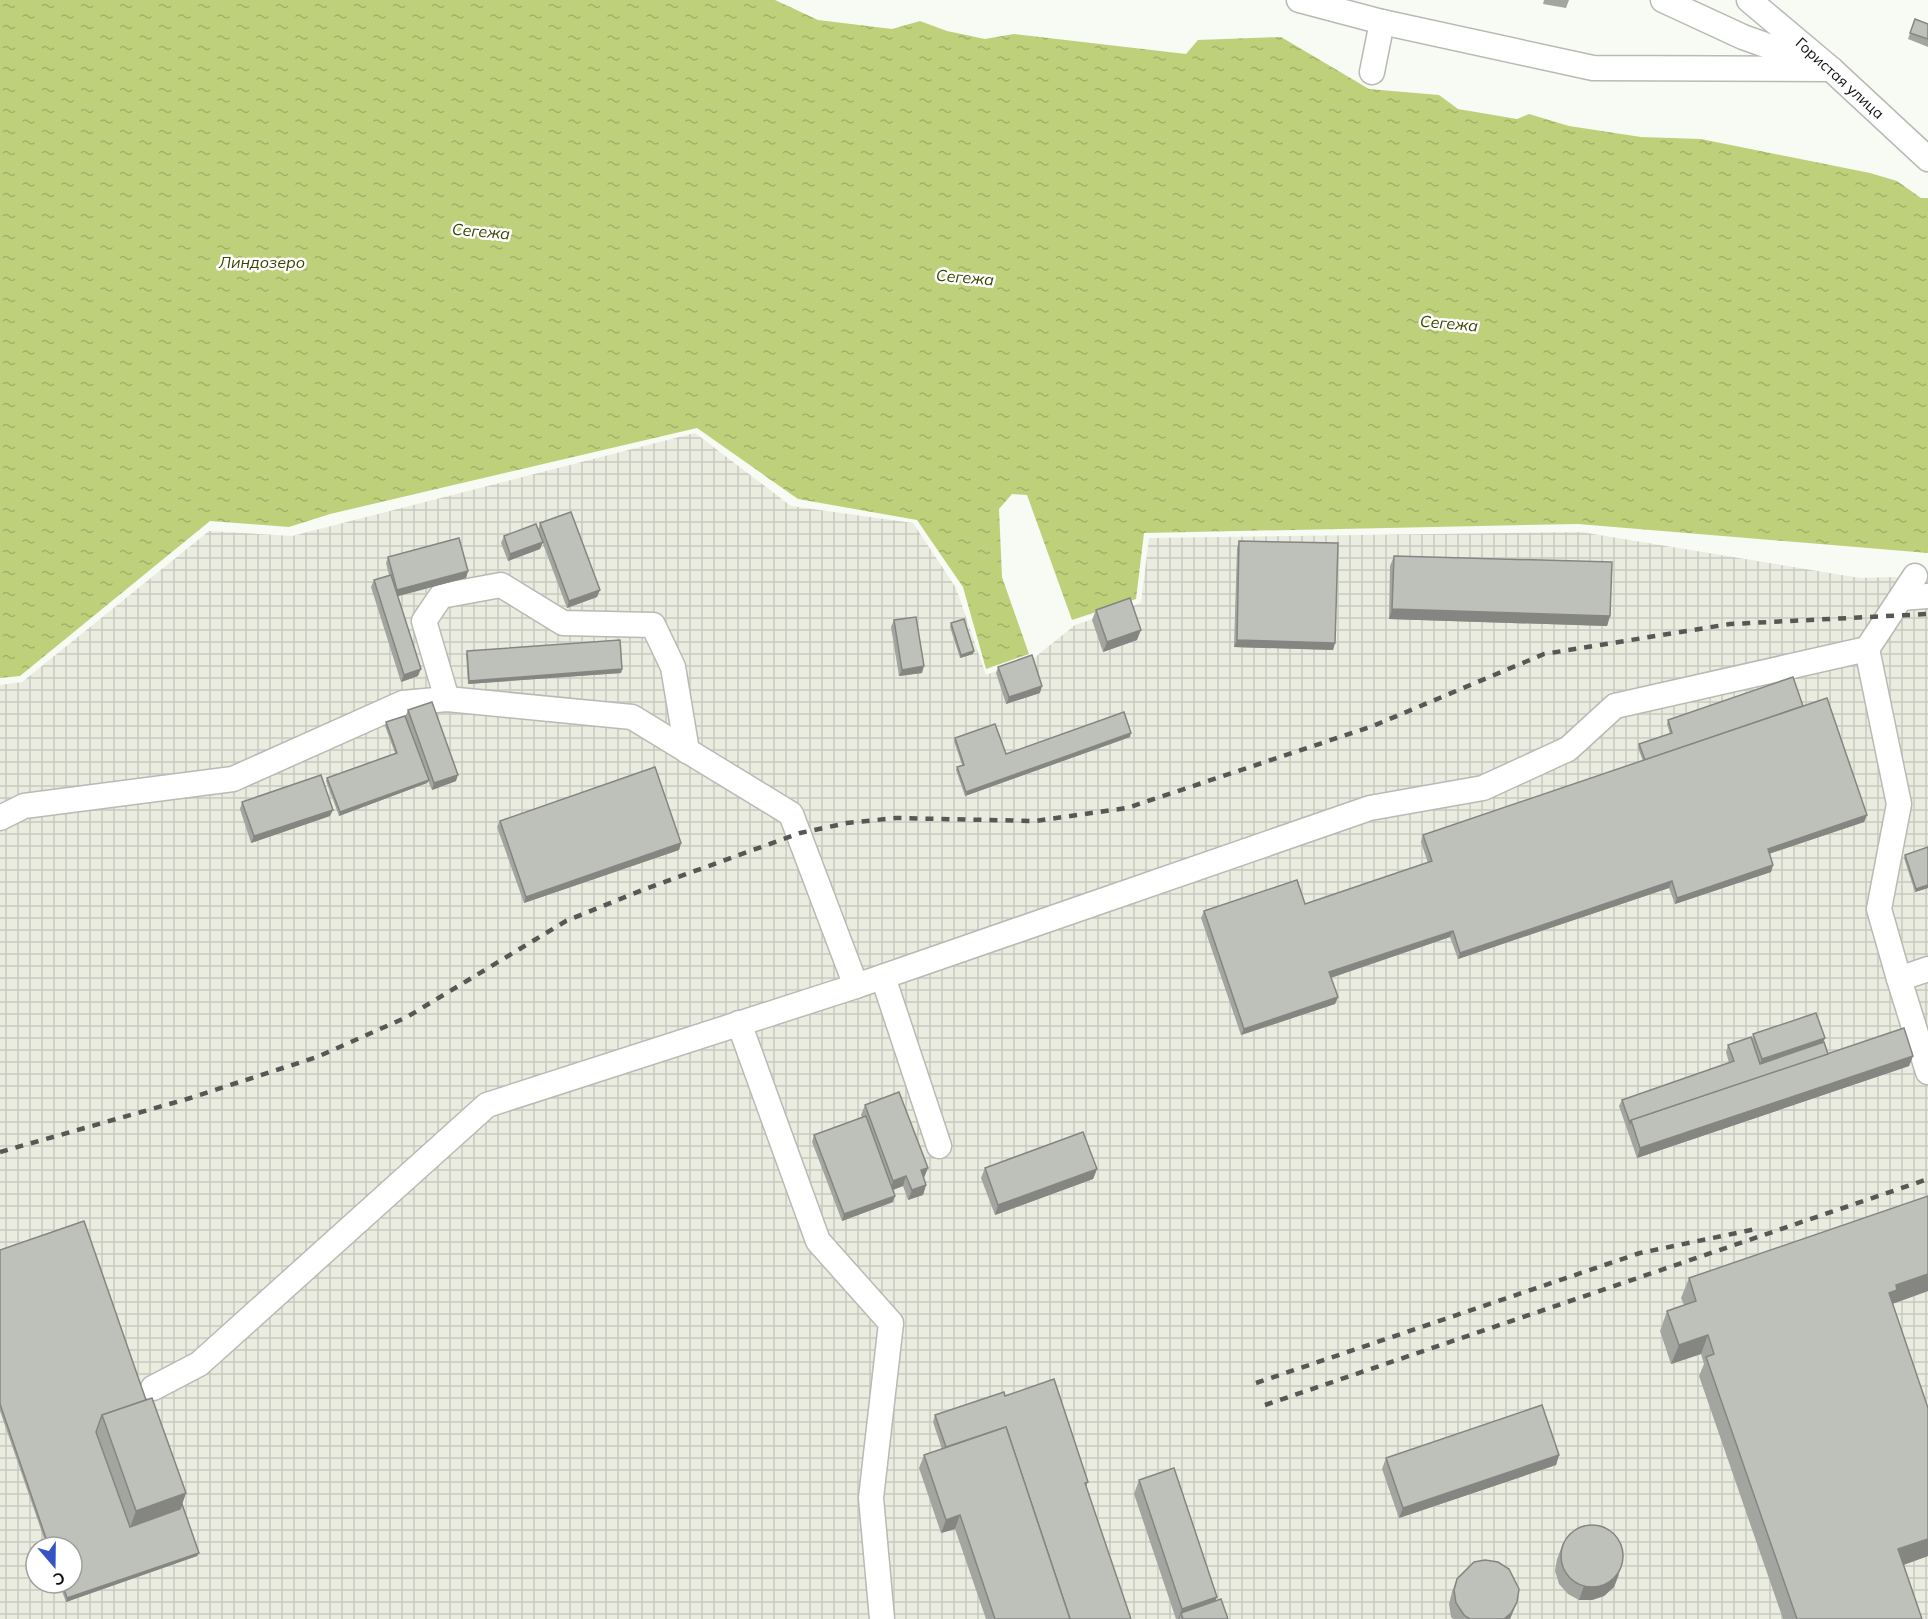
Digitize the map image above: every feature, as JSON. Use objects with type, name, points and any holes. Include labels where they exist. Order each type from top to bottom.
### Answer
[{"type":"street","points":[[1299,0],[1382,22],[1593,68],[1832,69]]},
{"type":"street","points":[[1663,0],[1743,37],[1832,69]]},
{"type":"street","name":"Гористая улица","points":[[1749,0],[1832,69],[1928,159]]},
{"type":"street","points":[[1372,72],[1382,22]]},
{"type":"street","points":[[447,699],[424,621],[441,596],[501,585],[563,623],[653,625],[673,667],[687,751]]},
{"type":"street","points":[[153,1388],[199,1364],[487,1105],[883,977],[1370,808],[1483,788],[1568,749],[1614,706],[1867,649],[1901,598],[1921,586]]},
{"type":"street","points":[[1867,649],[1899,804],[1880,909],[1928,1072]]},
{"type":"street","points":[[0,818],[24,806],[233,779],[403,703],[447,699],[632,717],[790,814],[856,986]]},
{"type":"street","points":[[1899,979],[1928,969]]},
{"type":"street","points":[[883,977],[939,1146]]},
{"type":"street","points":[[740,1023],[818,1240],[891,1323],[871,1498],[882,1619]]},
{"type":"shaded area","points":[[695,433],[791,506],[913,523],[956,588],[986,675],[1034,658],[1075,625],[1141,603],[1149,538],[1581,532],[1860,578],[1928,576],[1928,1619],[0,1619],[0,685],[22,682],[209,531],[292,536]]},
{"type":"water","name":"Линдозеро","points":[[0,0],[775,0],[818,20],[892,29],[920,21],[947,31],[985,39],[1014,34],[1186,54],[1198,40],[1281,37],[1369,89],[1439,95],[1458,109],[1517,119],[1529,114],[1569,126],[1641,137],[1701,139],[1870,173],[1897,181],[1921,198],[1928,198],[1928,553],[1578,524],[1144,533],[1136,599],[1072,620],[1027,495],[1012,494],[999,509],[1002,577],[1029,654],[986,669],[963,587],[917,520],[798,499],[697,428],[330,514],[289,527],[210,521],[20,676],[0,678]]},
{"type":"building","points":[[1915,19],[1928,24],[1928,39],[1910,33]]},
{"type":"building","points":[[571,512],[600,590],[569,601],[540,523]]},
{"type":"building","points":[[536,524],[543,542],[510,554],[504,536]]},
{"type":"building","points":[[459,538],[468,571],[397,590],[388,557]]},
{"type":"building","points":[[1239,541],[1338,543],[1335,643],[1237,640]]},
{"type":"building","points":[[1394,556],[1612,562],[1610,616],[1392,609]]},
{"type":"building","points":[[391,575],[421,669],[404,675],[374,580]]},
{"type":"building","points":[[1130,598],[1141,630],[1107,642],[1096,610]]},
{"type":"building","points":[[916,617],[924,666],[902,670],[894,620]]},
{"type":"building","points":[[964,619],[974,651],[961,655],[951,623]]},
{"type":"building","points":[[620,640],[622,669],[469,681],[467,651]]},
{"type":"building","points":[[1032,655],[1042,686],[1009,697],[998,667]]},
{"type":"building","points":[[1793,677],[1803,706],[1645,760],[1639,744],[1672,733],[1668,720]]},
{"type":"building","points":[[1827,698],[1867,815],[1768,849],[1773,865],[1677,898],[1672,881],[1460,953],[1453,931],[1329,972],[1338,997],[1244,1029],[1204,911],[1297,880],[1305,904],[1432,861],[1423,835]]},
{"type":"building","points":[[432,702],[458,775],[434,783],[408,710]]},
{"type":"building","points":[[1124,712],[1131,733],[966,792],[957,767],[964,765],[955,738],[995,724],[1006,754]]},
{"type":"building","points":[[405,716],[429,780],[340,812],[327,778],[397,753],[386,722]]},
{"type":"building","points":[[655,767],[681,843],[526,897],[500,821]]},
{"type":"building","points":[[321,775],[333,810],[254,836],[242,802]]},
{"type":"building","points":[[1928,847],[1928,885],[1916,889],[1905,855]]},
{"type":"building","points":[[1816,1013],[1825,1038],[1762,1059],[1753,1034]]},
{"type":"building","points":[[1904,1028],[1913,1056],[1640,1148],[1631,1120]]},
{"type":"building","points":[[1751,1037],[1760,1064],[1824,1042],[1828,1054],[1631,1120],[1630,1123],[1622,1100],[1734,1061],[1728,1045]]},
{"type":"building","points":[[899,1092],[928,1168],[921,1170],[926,1185],[912,1190],[906,1176],[893,1181],[865,1105]]},
{"type":"building","points":[[866,1116],[895,1196],[844,1214],[814,1135]]},
{"type":"building","points":[[1083,1132],[1097,1169],[998,1205],[985,1168]]},
{"type":"building","points":[[1928,1196],[1928,1274],[1896,1285],[1897,1290],[1889,1293],[1928,1408],[1928,1539],[1898,1549],[1922,1619],[1797,1619],[1706,1357],[1714,1354],[1708,1335],[1679,1345],[1667,1311],[1696,1301],[1689,1278]]},
{"type":"building","points":[[84,1221],[146,1400],[102,1415],[96,1432],[130,1527],[180,1509],[182,1504],[199,1553],[84,1592],[84,1535],[45,1535],[0,1404],[0,1250]]},
{"type":"building","points":[[1054,1379],[1088,1482],[1085,1483],[1131,1619],[1070,1619],[1006,1427],[946,1447],[935,1415],[1004,1392],[1005,1396]]},
{"type":"building","points":[[152,1398],[186,1493],[136,1511],[102,1415]]},
{"type":"building","points":[[1542,1405],[1559,1455],[1403,1508],[1386,1458]]},
{"type":"building","points":[[1006,1427],[1070,1619],[995,1619],[960,1515],[946,1520],[924,1455]]},
{"type":"building","points":[[1174,1468],[1217,1597],[1182,1609],[1139,1480]]},
{"type":"building","points":[[1586,1525],[1598,1525],[1614,1534],[1621,1544],[1623,1556],[1621,1568],[1614,1578],[1598,1587],[1586,1587],[1575,1582],[1566,1573],[1561,1562],[1561,1550],[1566,1539],[1575,1530]]},
{"type":"building","points":[[1485,1560],[1498,1562],[1509,1569],[1519,1589],[1517,1602],[1511,1613],[1504,1619],[1470,1619],[1464,1615],[1456,1603],[1454,1590],[1457,1579],[1474,1562]]},
{"type":"building","points":[[1221,1599],[1228,1619],[1183,1619],[1181,1613]]},
{"type":"railway","points":[[0,1152],[187,1099],[317,1057],[407,1017],[566,921],[645,889],[800,833],[847,823],[896,818],[1035,821],[1127,808],[1373,726],[1544,654],[1730,624],[1928,614]]},
{"type":"railway","points":[[1265,1405],[1928,1179]]},
{"type":"railway","points":[[1256,1383],[1640,1253],[1756,1229]]},
{"type":"water label","name":"Сегежа","points":[[481,231]]},
{"type":"water label","name":"Сегежа","points":[[965,277]]},
{"type":"water label","name":"Сегежа","points":[[1449,323]]}]
